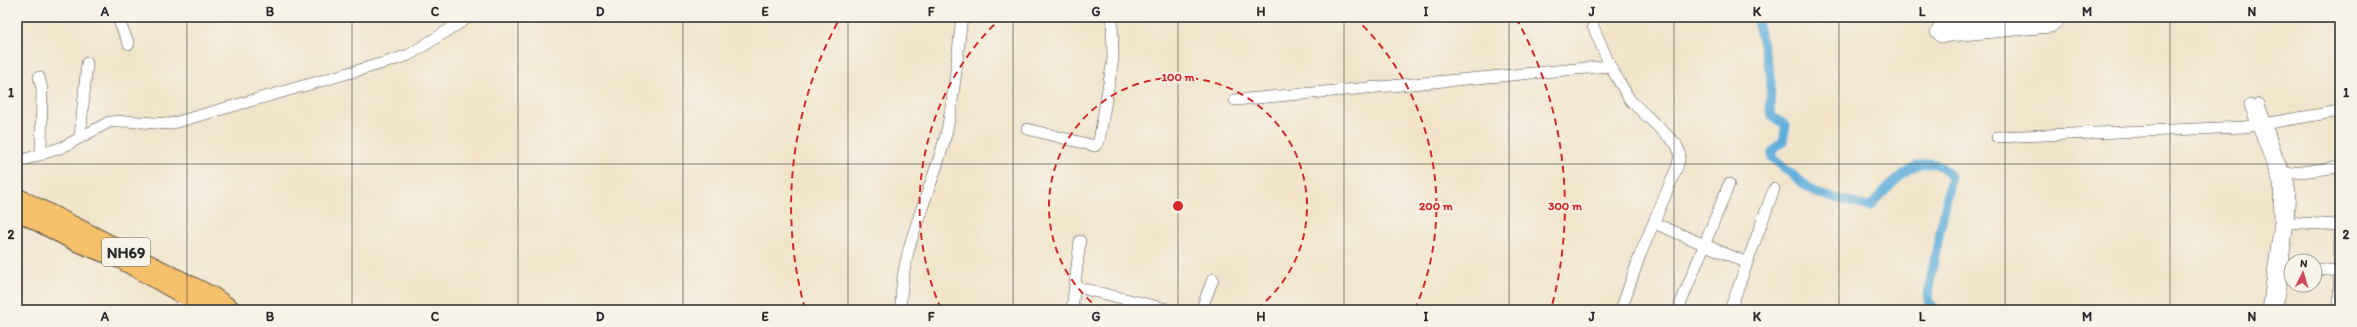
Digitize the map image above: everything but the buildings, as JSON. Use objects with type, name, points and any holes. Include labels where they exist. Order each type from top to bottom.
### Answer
[{"type":"highway","name":"NH69","points":[[17,196],[214,296],[234,310]]},
{"type":"highway","name":"NH69","points":[[17,212],[74,242],[120,260],[208,310]]},
{"type":"street","points":[[117,17],[129,44]]},
{"type":"street","points":[[17,162],[63,147],[109,122],[117,121],[170,124],[185,121],[409,55],[469,17]]},
{"type":"street","points":[[900,310],[903,276],[915,225],[946,136],[962,17]]},
{"type":"street","points":[[1027,129],[1095,146],[1099,141],[1113,59],[1112,17]]},
{"type":"street","points":[[2050,18],[2060,20],[2051,27],[1938,37],[1937,28],[1948,21],[2050,18]]},
{"type":"street","points":[[1593,26],[1610,66],[1630,100],[1679,148],[1680,158],[1621,310]]},
{"type":"street","points":[[80,138],[87,63]]},
{"type":"street","points":[[1235,100],[1610,66]]},
{"type":"street","points":[[39,77],[42,89],[41,154]]},
{"type":"street","points":[[2254,104],[2279,183],[2286,253]]},
{"type":"street","points":[[1997,137],[2260,124],[2340,111]]},
{"type":"street","points":[[2260,124],[2285,174],[2290,192],[2284,222],[2275,293],[2277,310]]},
{"type":"street","points":[[2285,174],[2340,167]]},
{"type":"street","points":[[1678,310],[1703,245],[1729,184]]},
{"type":"street","points":[[1730,310],[1745,262],[1774,189]]},
{"type":"street","points":[[2284,222],[2340,225]]},
{"type":"street","points":[[1654,223],[1745,262]]},
{"type":"street","points":[[2339,310],[2340,229]]},
{"type":"street","points":[[1072,310],[1076,287],[1080,241]]},
{"type":"street","points":[[2323,270],[2340,271]]},
{"type":"street","points":[[2268,310],[2283,276]]},
{"type":"street","points":[[1201,310],[1213,279]]},
{"type":"street","points":[[1076,287],[1171,310]]},
{"type":"street","points":[[176,310],[192,300]]},
{"type":"waterway","points":[[1756,17],[1771,76],[1770,110],[1773,117],[1786,125],[1783,141],[1772,152],[1772,158],[1815,193],[1870,207],[1892,183],[1911,169],[1921,164],[1931,163],[1940,166],[1951,177],[1929,287],[1928,301],[1937,310]]}]
